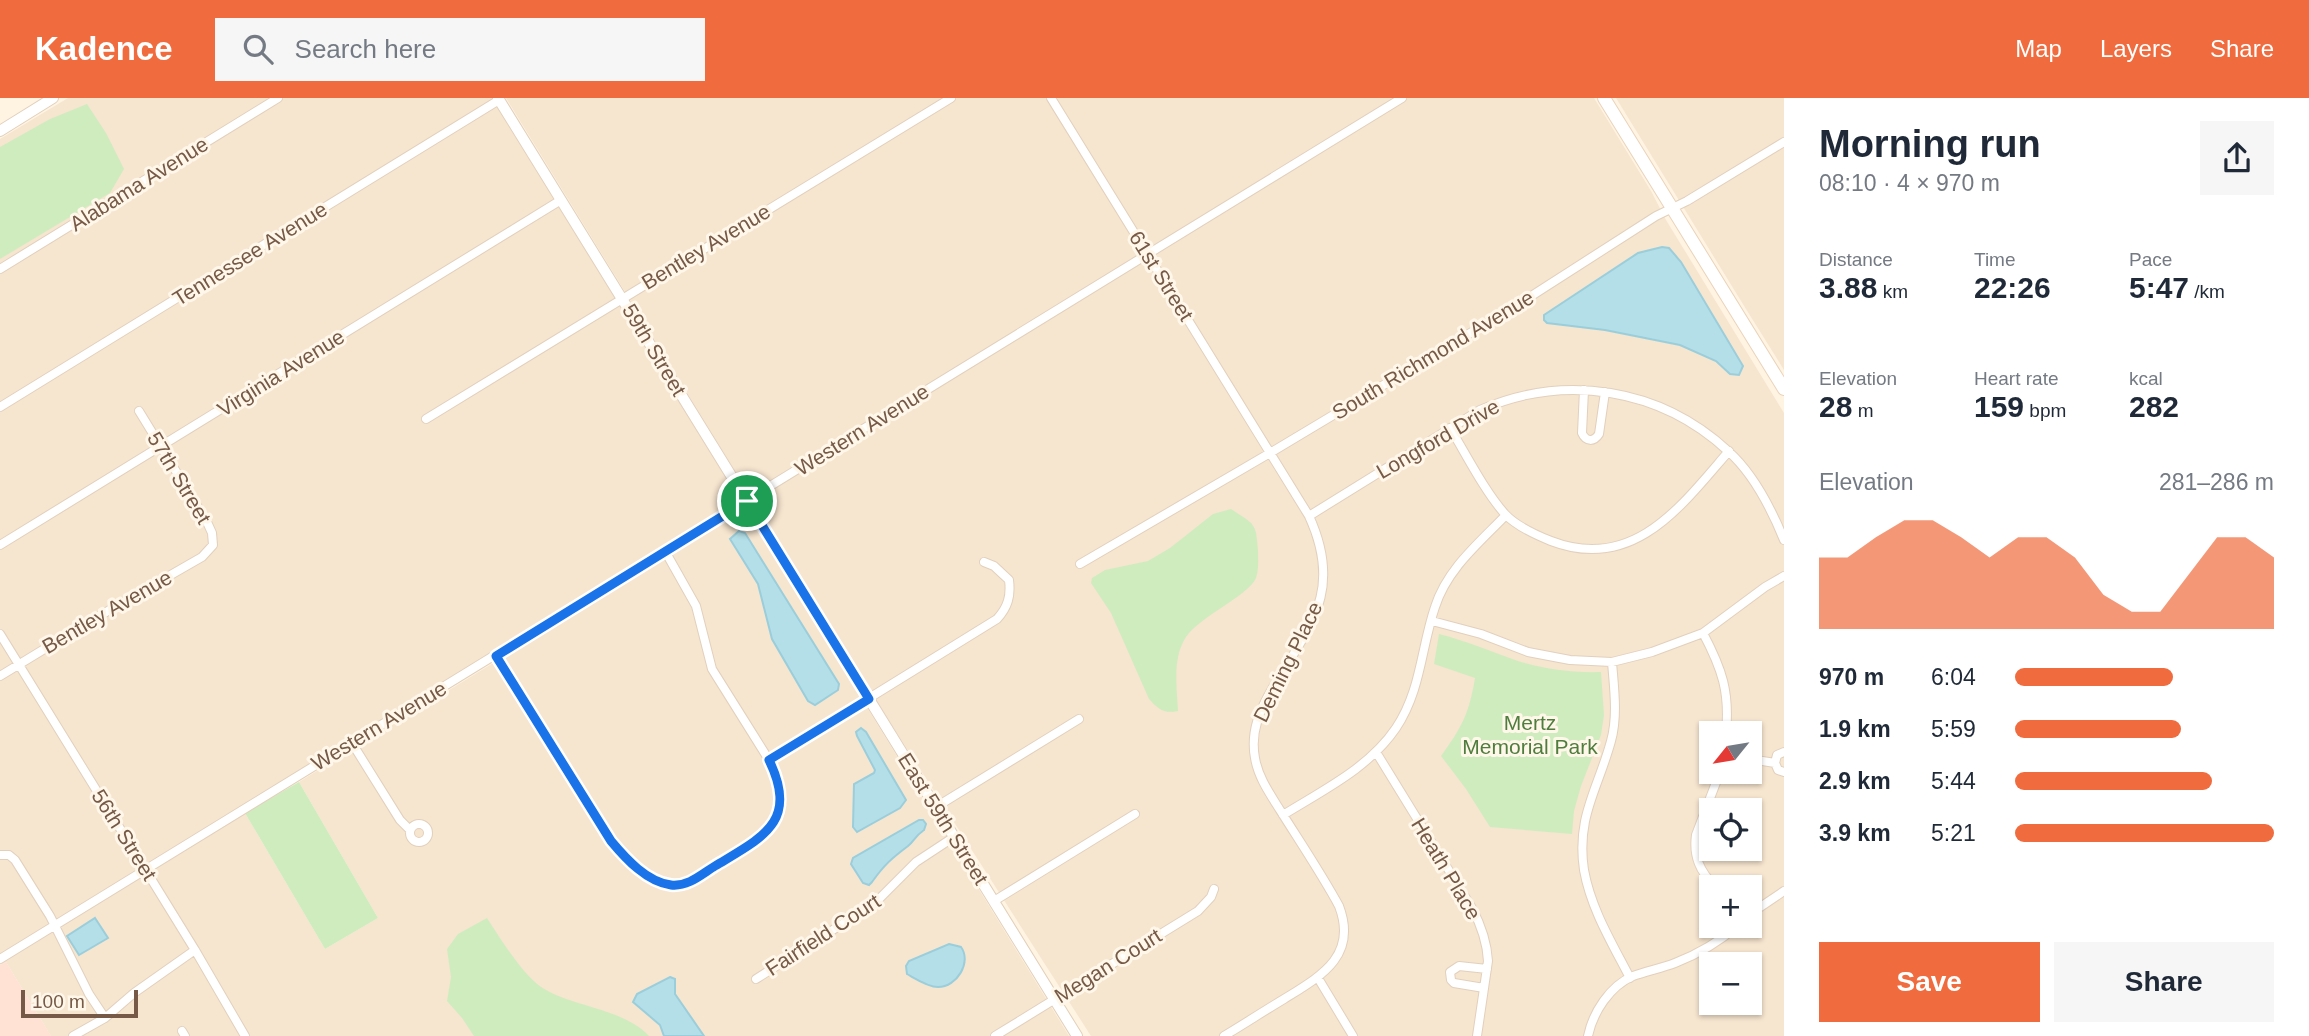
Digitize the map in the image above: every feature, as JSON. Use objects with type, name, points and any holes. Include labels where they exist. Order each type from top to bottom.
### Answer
[{"type":"main road","points":[[1604,98],[1784,389]]},
{"type":"street","points":[[0,131],[53,98]]},
{"type":"street","name":"Alabama Avenue","points":[[0,269],[278,98]]},
{"type":"street","name":"Bentley Avenue","points":[[426,419],[951,98]]},
{"type":"street","name":"61st Street","points":[[1051,98],[1270,453]]},
{"type":"street","name":"Western Avenue","points":[[0,959],[1402,98]]},
{"type":"street","name":"59th Street","points":[[499,99],[809,602]]},
{"type":"street","name":"Tennessee Avenue","points":[[0,407],[499,99]]},
{"type":"street","name":"South Richmond Avenue","points":[[1080,564],[1522,302],[1671,207],[1687,201],[1784,142]]},
{"type":"street","name":"Virginia Avenue","points":[[0,545],[561,200]]},
{"type":"street","points":[[1584,390],[1582,433],[1590,440],[1599,434],[1605,391]]},
{"type":"street","name":"Longford Drive","points":[[1309,516],[1450,428],[1494,404],[1520,396],[1584,390],[1605,391],[1627,395],[1666,409],[1697,426],[1729,452],[1762,494],[1784,540]]},
{"type":"street","name":"57th Street","points":[[139,411],[206,522],[212,533],[213,545]]},
{"type":"street","points":[[1450,428],[1506,515],[1531,532],[1562,545],[1593,548],[1620,545],[1639,538],[1663,523],[1729,452]]},
{"type":"street","name":"Deming Place","points":[[1224,1036],[1318,978],[1335,961],[1343,945],[1343,921],[1336,902],[1258,771],[1255,723],[1321,601],[1324,575],[1318,537],[1309,516],[1270,453]]},
{"type":"street","points":[[1283,815],[1350,774],[1376,752],[1396,728],[1417,683],[1439,596],[1454,570],[1506,515]]},
{"type":"street","name":"Bentley Avenue","points":[[0,676],[202,557],[213,545]]},
{"type":"street","points":[[496,656],[611,841],[632,864],[668,885],[685,884],[755,842],[774,824],[781,795],[779,781],[769,760],[712,668],[696,606],[665,551]]},
{"type":"street","points":[[769,760],[978,631],[1004,611],[1010,591],[1009,580],[995,566],[984,562]]},
{"type":"street","points":[[1432,621],[1481,634],[1528,652],[1570,660],[1612,662],[1668,647],[1703,633],[1784,576]]},
{"type":"street","name":"East 59th Street","points":[[809,602],[1077,1036]]},
{"type":"street","points":[[1703,633],[1724,677],[1728,703],[1727,721]]},
{"type":"street","name":"56th Street","points":[[0,634],[245,1036]]},
{"type":"street","points":[[1612,662],[1615,702],[1611,741],[1587,805],[1584,868],[1592,901],[1630,978]]},
{"type":"street","points":[[936,807],[1079,719]]},
{"type":"street","points":[[352,743],[400,820],[410,830]]},
{"type":"street","name":"Heath Place","points":[[1376,752],[1477,917],[1487,950],[1487,969],[1477,1036]]},
{"type":"street","points":[[1784,752],[1777,755],[1775,763],[1778,770],[1784,772]]},
{"type":"street","points":[[1762,761],[1775,763]]},
{"type":"street","points":[[1705,875],[1700,869],[1695,846],[1696,835],[1715,784]]},
{"type":"street","points":[[994,901],[1135,814]]},
{"type":"street","name":"Fairfield Court","points":[[756,979],[875,904],[916,862],[954,837]]},
{"type":"street","points":[[0,855],[9,855],[15,860],[105,1018]]},
{"type":"street","name":"Megan Court","points":[[995,1036],[1198,911],[1211,897],[1214,889]]},
{"type":"street","points":[[1762,906],[1784,891]]},
{"type":"street","points":[[1588,1036],[1600,1005],[1610,993],[1630,978],[1696,954],[1721,938]]},
{"type":"street","points":[[73,1036],[105,1018],[134,993],[195,950]]},
{"type":"street","points":[[1484,988],[1454,983],[1450,972],[1459,966],[1487,969]]},
{"type":"street","points":[[1318,978],[1353,1036]]},
{"type":"shaded area","points":[[68,98],[492,98],[743,500],[543,621],[79,916],[245,813],[325,949],[378,918],[299,782],[745,509],[1069,1036],[51,1036],[6,962],[0,965],[0,139]]},
{"type":"shaded area","points":[[506,98],[1594,98],[1784,413],[1784,1036],[1091,1036],[877,702]]},
{"type":"shaded area","points":[[1616,98],[1784,98],[1784,370],[1746,309]]},
{"type":"shaded area","points":[[6,962],[51,1036],[0,1036],[0,965]]},
{"type":"green space","points":[[87,104],[106,133],[124,169],[110,193],[0,259],[0,147],[50,119]]},
{"type":"green space","points":[[1231,509],[1250,522],[1255,529],[1258,551],[1256,578],[1244,592],[1201,622],[1186,637],[1177,664],[1178,711],[1165,711],[1149,699],[1111,613],[1091,583],[1092,578],[1105,570],[1148,561],[1170,548],[1213,514]]},
{"type":"green space","name":"Mertz Memorial Park","points":[[1439,634],[1538,666],[1601,672],[1604,715],[1601,735],[1581,786],[1574,811],[1572,834],[1490,827],[1441,756],[1464,720],[1475,678],[1434,664]]},
{"type":"green space","points":[[299,782],[378,918],[325,949],[245,813]]},
{"type":"green space","points":[[487,918],[519,965],[541,987],[553,994],[625,1019],[649,1036],[474,1036],[447,1001],[451,977],[447,949],[458,934]]},
{"type":"water","points":[[1662,247],[1669,248],[1681,262],[1743,366],[1739,375],[1730,374],[1716,361],[1680,345],[1605,330],[1547,323],[1544,320],[1544,315],[1638,253]]},
{"type":"water","points":[[739,531],[745,533],[839,684],[838,690],[815,705],[808,701],[772,639],[758,584],[730,539]]},
{"type":"water","points":[[861,728],[866,732],[906,800],[900,808],[857,832],[853,827],[854,784],[875,770],[857,736],[856,732]]},
{"type":"water","points":[[919,820],[926,824],[924,830],[888,862],[869,885],[863,883],[851,864],[853,858]]},
{"type":"water","points":[[95,918],[108,938],[79,955],[67,936]]},
{"type":"water","points":[[949,944],[961,947],[965,960],[961,973],[951,983],[934,987],[907,974],[906,966],[909,961]]},
{"type":"water","points":[[670,977],[675,979],[675,994],[704,1036],[664,1036],[660,1025],[633,1002],[637,994]]},
{"type":"route","points":[[747,501],[869,699],[769,760],[779,781],[781,795],[778,813],[774,824],[755,842],[685,884],[668,885],[632,864],[611,841],[496,656],[747,501]]}]
